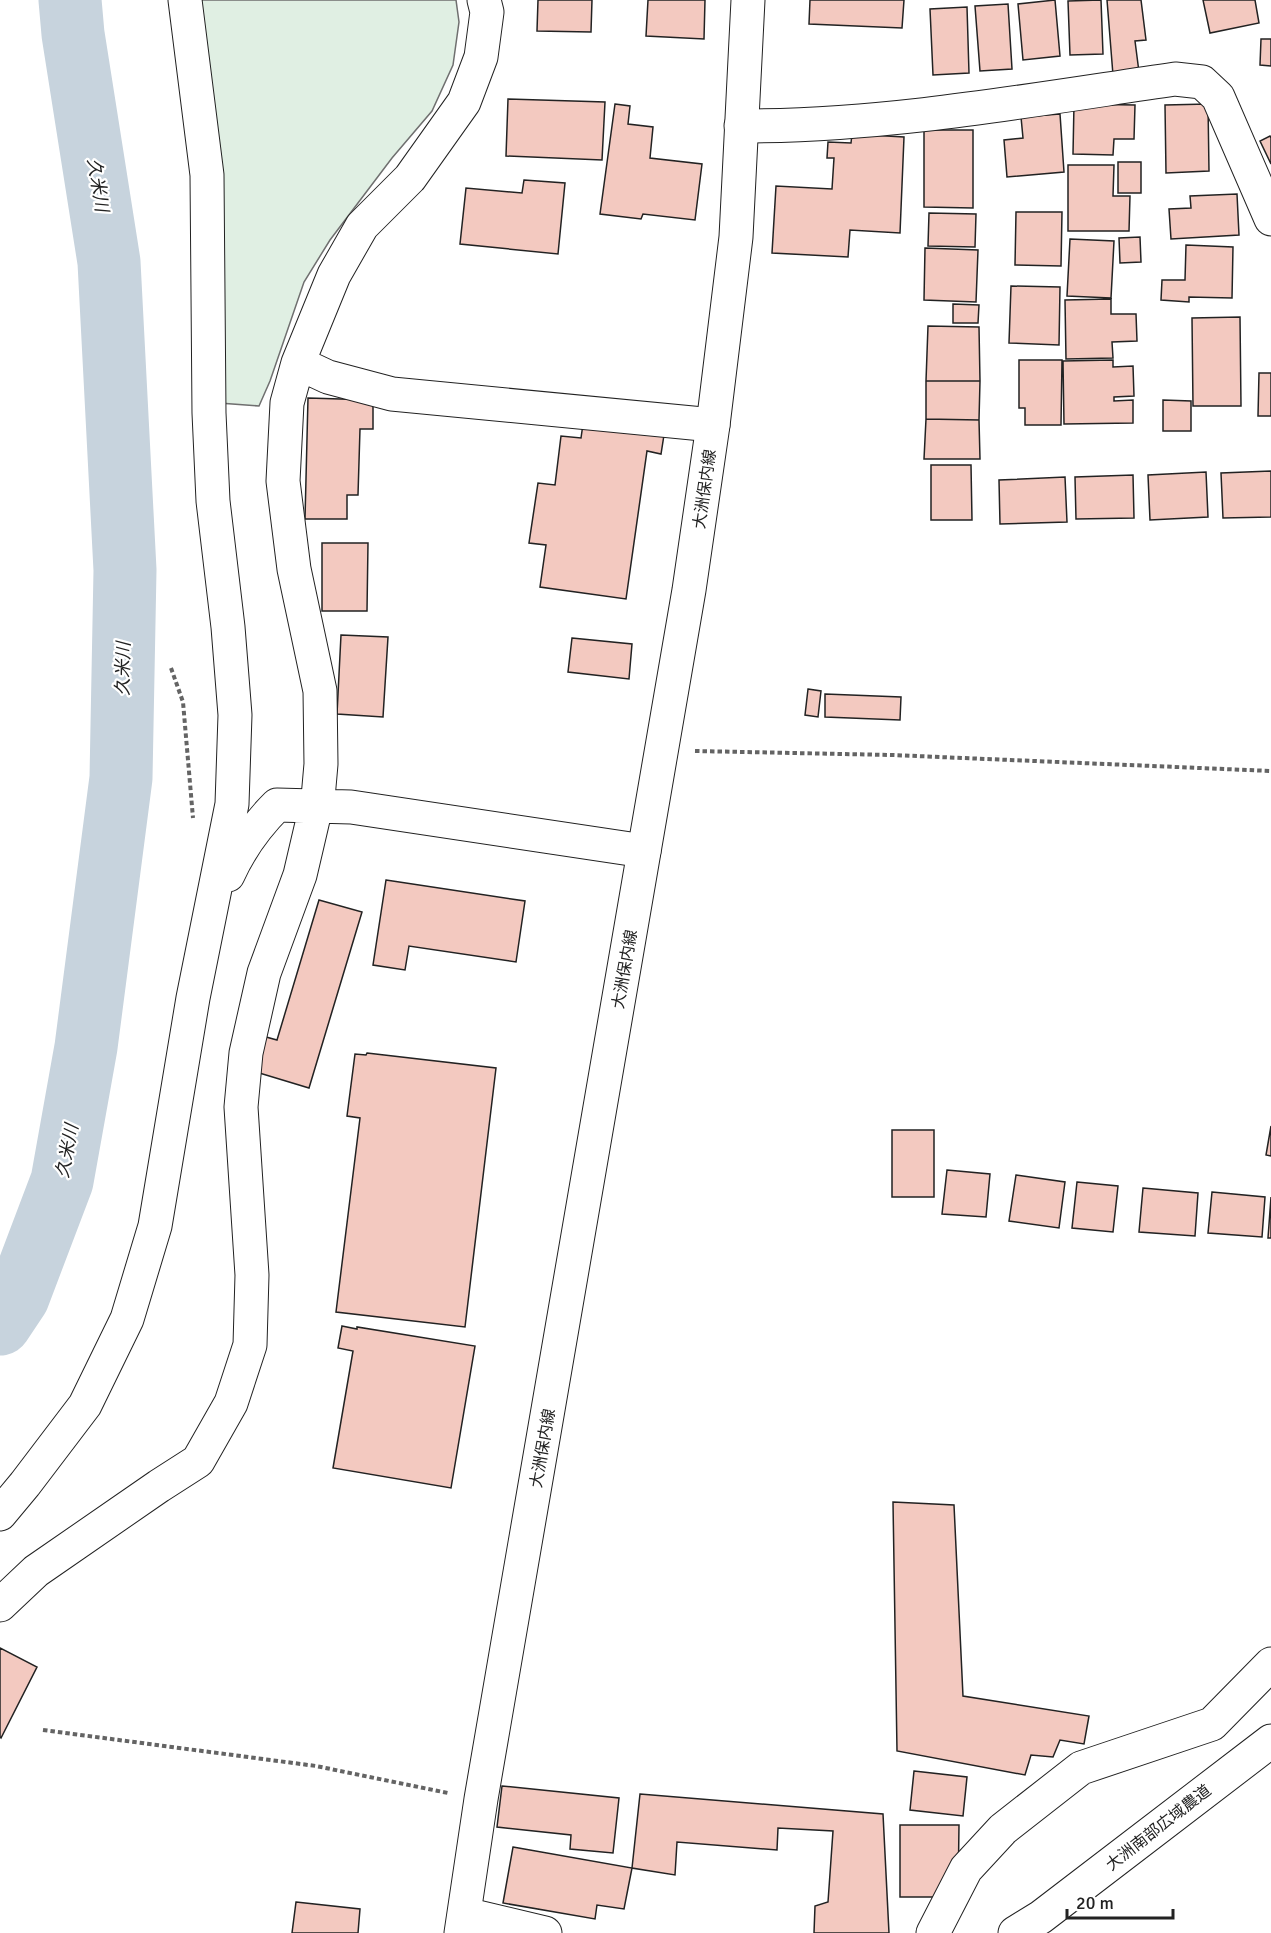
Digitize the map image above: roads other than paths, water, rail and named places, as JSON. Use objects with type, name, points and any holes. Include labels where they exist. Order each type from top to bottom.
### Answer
[{"type":"street","points":[[0,1514],[85,1405],[127,1319],[155,1226],[193,998],[232,804],[235,715],[228,627],[213,501],[209,413],[207,175],[185,0]]},
{"type":"street","points":[[0,1605],[36,1571],[198,1461],[231,1403],[250,1345],[252,1275],[241,1107],[246,1053],[264,974],[300,875],[316,804],[321,764],[320,691],[294,569],[283,481],[287,403],[298,363],[333,275],[362,226],[410,178],[464,102],[482,57],[487,12],[484,0]]},
{"type":"street","name":"大洲保内線","points":[[463,1923],[481,1799],[689,590],[713,425],[736,237],[748,0]]},
{"type":"street","points":[[741,126],[797,126],[856,122],[928,115],[1174,79],[1202,82],[1218,97],[1271,219]]},
{"type":"street","points":[[298,363],[328,377],[392,394],[713,425]]},
{"type":"street","points":[[210,913],[236,857],[255,828],[276,805],[316,804],[351,807],[644,851]]},
{"type":"street","points":[[933,1933],[966,1869],[1003,1829],[1081,1768],[1212,1724],[1271,1664]]},
{"type":"street","name":"大洲南部広域農道","points":[[1016,1933],[1041,1917],[1271,1741]]},
{"type":"street","points":[[463,1923],[545,1933]]},
{"type":"waterway","name":"久米川","points":[[0,1324],[18,1297],[62,1181],[86,1047],[121,778],[125,570],[109,262],[73,34],[70,0]]}]
